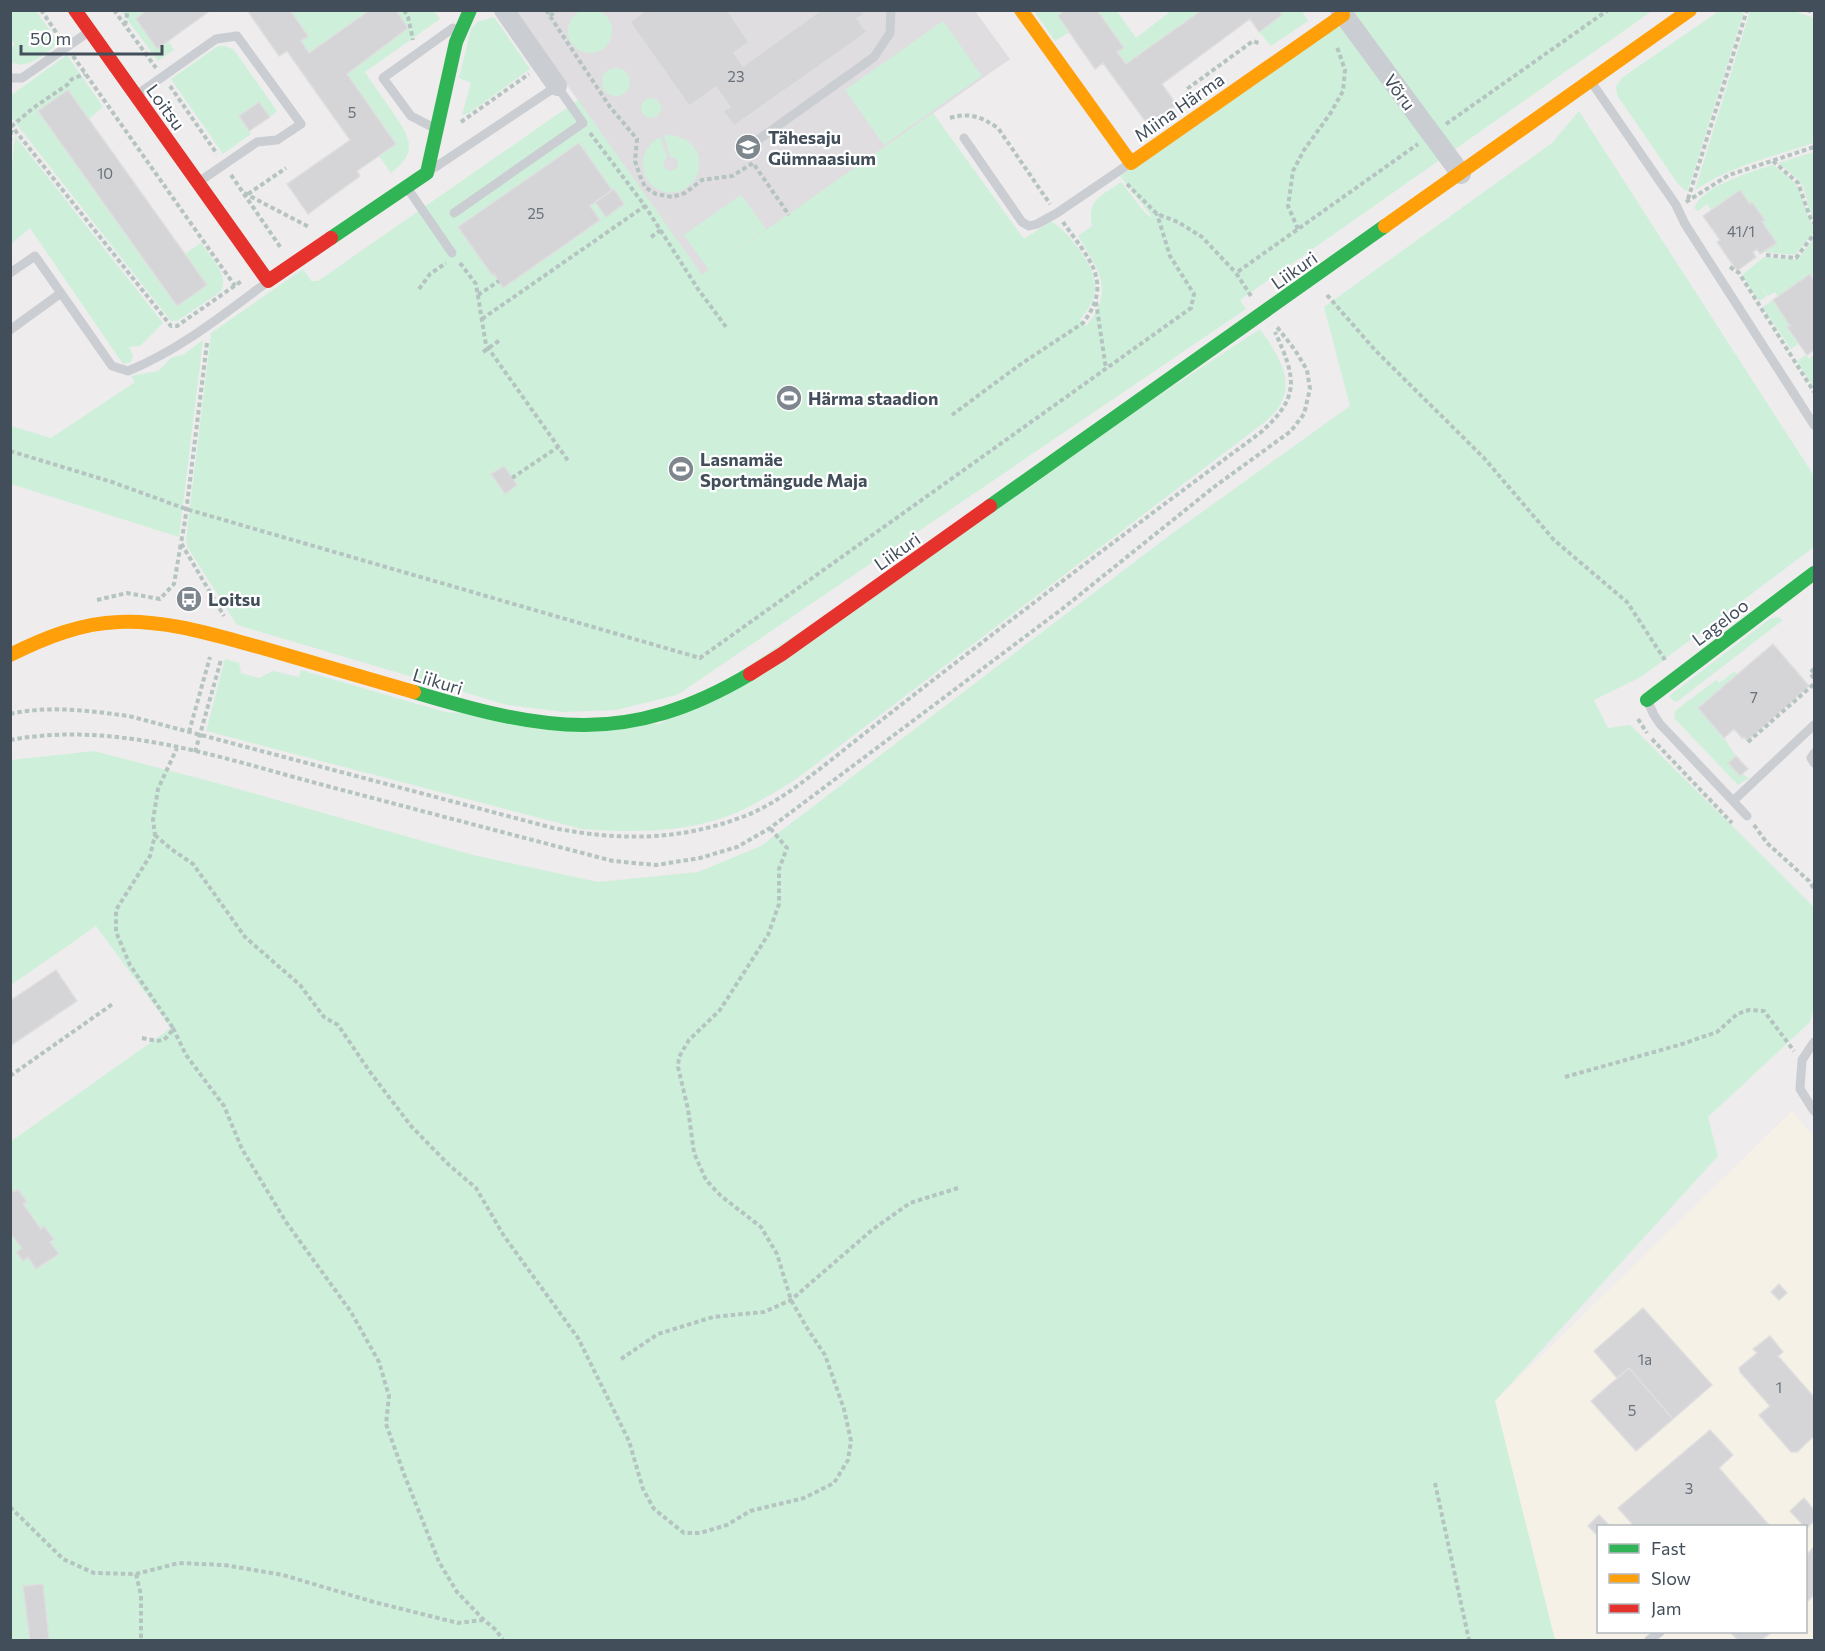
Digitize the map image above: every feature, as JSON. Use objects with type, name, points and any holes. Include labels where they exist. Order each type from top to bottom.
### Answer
[{"type":"street","name":"Loitsu","points":[[75,10],[268,281]]},
{"type":"street","points":[[504,10],[556,86]]},
{"type":"street","name":"Miina Härma","points":[[1021,10],[1131,163],[1324,29],[1341,13]]},
{"type":"street","name":"Liikuri","points":[[10,655],[27,646],[94,625],[116,622],[159,624],[221,637],[481,713],[542,724],[572,726],[614,724],[650,718],[678,710],[727,688],[782,654],[1690,10]]},
{"type":"street","name":"Võru","points":[[1341,13],[1461,174]]},
{"type":"street","points":[[268,281],[427,173],[456,42],[467,16]]},
{"type":"street","name":"Lageloo","points":[[1647,700],[1815,573]]},
{"type":"lane","points":[[748,147],[874,57],[890,33],[891,10]]},
{"type":"lane","points":[[436,135],[411,116],[383,78],[467,16]]},
{"type":"lane","points":[[10,78],[22,78],[90,32]]},
{"type":"lane","points":[[136,96],[216,39],[237,36],[301,124],[277,140],[257,142],[198,183]]},
{"type":"lane","points":[[1590,81],[1676,205],[1685,224],[1815,425]]},
{"type":"lane","points":[[427,173],[556,86],[583,123],[454,213]]},
{"type":"lane","points":[[964,138],[1022,222],[1029,226],[1057,213],[1131,163]]},
{"type":"lane","points":[[407,187],[454,255]]},
{"type":"lane","points":[[10,273],[35,256],[112,366],[128,371],[149,362],[208,326],[268,281]]},
{"type":"lane","points":[[10,330],[61,293]]},
{"type":"lane","points":[[1647,700],[1660,724],[1747,816]]},
{"type":"lane","points":[[1732,801],[1815,725]]},
{"type":"lane","points":[[1815,753],[1811,759],[1815,763]]},
{"type":"lane","points":[[1815,1042],[1802,1060],[1800,1089],[1815,1112]]},
{"type":"path","points":[[11,125],[171,326],[177,326],[235,286],[41,10]]},
{"type":"path","points":[[125,25],[128,10]]},
{"type":"path","points":[[404,10],[408,17],[413,41]]},
{"type":"path","points":[[546,10],[610,107],[637,139],[635,161],[645,187],[656,194],[672,197],[685,193],[702,180],[732,176],[753,163],[789,215]]},
{"type":"path","points":[[550,16],[557,10]]},
{"type":"path","points":[[1236,273],[1608,10]]},
{"type":"path","points":[[1686,202],[1747,10]]},
{"type":"path","points":[[1807,10],[1815,13]]},
{"type":"path","points":[[1298,229],[1288,206],[1293,171],[1304,150],[1330,114],[1343,91],[1345,70],[1337,47],[1324,29]]},
{"type":"path","points":[[1190,103],[1187,89],[1253,41]]},
{"type":"path","points":[[436,135],[532,72],[532,66]]},
{"type":"path","points":[[10,142],[11,125],[72,79],[85,74]]},
{"type":"path","points":[[950,118],[963,114],[975,115],[998,128],[1094,270],[1098,283],[1096,301],[1106,369]]},
{"type":"path","points":[[583,123],[645,206],[698,289],[726,327]]},
{"type":"path","points":[[1686,202],[1729,175],[1815,147]]},
{"type":"path","points":[[1772,161],[1798,183],[1810,217],[1815,223]]},
{"type":"path","points":[[286,168],[245,193],[315,230]]},
{"type":"path","points":[[1117,174],[1157,214],[1178,222],[1202,237],[1236,273],[1263,314]]},
{"type":"path","points":[[1682,195],[1692,211]]},
{"type":"path","points":[[482,319],[645,206]]},
{"type":"path","points":[[10,451],[112,482],[186,508],[700,658],[1191,308],[1194,294],[1170,256],[1157,214]]},
{"type":"path","points":[[651,237],[661,230]]},
{"type":"path","points":[[1766,255],[1796,258],[1815,234]]},
{"type":"path","points":[[419,289],[430,274],[454,255],[476,284],[486,345],[569,462]]},
{"type":"path","points":[[1725,264],[1739,273],[1815,392]]},
{"type":"path","points":[[1313,279],[1375,350],[1484,458],[1554,540],[1627,602],[1667,664]]},
{"type":"path","points":[[478,295],[499,281]]},
{"type":"path","points":[[952,415],[1083,322],[1096,301]]},
{"type":"path","points":[[189,732],[221,637],[231,626],[181,543],[208,326]]},
{"type":"path","points":[[1247,464],[1291,431],[1304,414],[1310,389],[1307,370],[1277,327]]},
{"type":"path","points":[[483,352],[500,340]]},
{"type":"path","points":[[512,478],[558,447]]},
{"type":"path","points":[[195,752],[221,637],[222,612]]},
{"type":"path","points":[[1815,669],[1810,673],[1815,678]]},
{"type":"path","points":[[1748,742],[1815,684]]},
{"type":"path","points":[[177,748],[158,789],[153,820],[155,836],[150,856],[116,910],[116,932],[130,965],[173,1028],[186,1055],[224,1106],[242,1149],[286,1222],[351,1312],[379,1362],[389,1396],[386,1424],[439,1562],[457,1592],[496,1630],[503,1641]]},
{"type":"path","points":[[1747,816],[1767,843],[1809,880],[1815,890]]},
{"type":"path","points":[[155,836],[193,864],[245,937],[300,986],[324,1017],[338,1025],[411,1126],[449,1165],[476,1188],[504,1236],[578,1338],[629,1441],[643,1489],[654,1509],[684,1533],[700,1533],[727,1525],[750,1511],[804,1498],[834,1483],[848,1460],[851,1441],[844,1409],[825,1355],[791,1300],[777,1254],[761,1227],[721,1196],[706,1180],[694,1154],[688,1110],[678,1067],[679,1057],[689,1040],[720,1010],[768,935],[779,904],[779,868],[787,848],[770,828]]},
{"type":"path","points":[[10,1076],[114,1003]]},
{"type":"path","points":[[1565,1077],[1717,1032],[1737,1014],[1749,1010],[1764,1011],[1802,1060]]},
{"type":"path","points":[[142,1038],[161,1041],[168,1038],[173,1028]]},
{"type":"path","points":[[621,1359],[658,1334],[714,1317],[764,1312],[791,1300],[872,1230],[910,1203],[958,1188]]},
{"type":"path","points":[[1435,1483],[1469,1641]]},
{"type":"path","points":[[10,1507],[63,1559],[94,1573],[136,1574],[179,1563],[224,1565],[283,1575],[374,1602],[458,1623],[484,1620]]},
{"type":"path","points":[[136,1574],[141,1595],[141,1641]]},
{"type":"shaded area","name":"Tähesaju Gümnaasium","points":[[515,11],[975,11],[1010,59],[702,276]]},
{"type":"shaded area","points":[[1792,1111],[1814,1137],[1814,1640],[1555,1640],[1494,1402]]},
{"type":"green space","points":[[590,9],[606,15],[612,31],[606,47],[590,53],[574,47],[568,31],[574,15]]},
{"type":"green space","points":[[11,10],[36,11],[59,43],[30,63],[11,62],[11,48],[15,45],[11,39]]},
{"type":"green space","points":[[121,11],[147,11],[136,19],[168,41],[174,50],[158,61]]},
{"type":"green space","points":[[290,11],[370,11],[309,53],[301,41],[308,36]]},
{"type":"green space","points":[[396,11],[434,11],[440,19],[365,72],[406,134],[409,149],[406,157],[401,165],[391,173],[379,156],[396,143],[347,74],[408,28]]},
{"type":"green space","points":[[1034,11],[1065,11],[1058,16],[1070,32],[1055,41]]},
{"type":"green space","points":[[1097,11],[1117,11],[1136,38],[1171,11],[1202,11],[1126,64],[1117,52],[1123,48]]},
{"type":"green space","points":[[1279,11],[1302,11],[1308,21],[1271,46],[1259,32],[1282,15]]},
{"type":"green space","points":[[1354,11],[1652,11],[1240,300],[1246,309],[677,695],[616,710],[564,712],[507,705],[237,625],[188,548],[186,540],[211,333],[303,269],[311,281],[318,281],[578,100],[702,275],[709,270],[684,235],[741,195],[766,229],[716,265],[933,113],[1024,239],[1051,221],[1065,232],[1079,249],[1094,277],[1095,285],[1091,304],[1080,319],[1086,326],[1095,314],[1102,291],[1097,270],[1078,236],[1092,226],[1092,209],[1097,199],[1121,182],[1146,214],[1153,218],[1120,176]]},
{"type":"green space","points":[[1719,11],[1744,11],[1686,191],[1678,184],[1617,95],[1616,86],[1623,77]]},
{"type":"green space","points":[[1750,11],[1794,11],[1814,18],[1814,143],[1738,168],[1695,190]]},
{"type":"green space","points":[[494,17],[530,69],[469,113],[462,115],[471,83],[459,78],[471,29],[477,22]]},
{"type":"green space","points":[[943,21],[982,76],[884,145],[845,90]]},
{"type":"green space","points":[[218,46],[234,50],[277,111],[270,117],[259,102],[239,116],[251,134],[223,154],[171,79]]},
{"type":"green space","points":[[67,55],[103,107],[89,119],[68,90],[38,111],[176,306],[185,254],[201,243],[221,273],[223,286],[220,292],[177,321],[171,321],[11,117],[10,96]]},
{"type":"green space","points":[[616,68],[626,72],[630,82],[626,92],[616,96],[606,92],[602,82],[606,72]]},
{"type":"green space","points":[[651,98],[658,101],[661,108],[658,115],[651,118],[644,115],[641,108],[644,101]]},
{"type":"green space","points":[[1579,111],[1814,476],[1814,547],[1641,677],[1594,700],[1608,728],[1630,725],[1814,907],[1814,1006],[1810,1022],[1708,1117],[1718,1156],[1495,1401],[1555,1640],[11,1640],[10,1142],[171,1028],[96,926],[11,985],[11,760],[94,751],[473,855],[598,882],[698,872],[761,846],[1170,535],[1350,406],[1324,307],[1552,143]]},
{"type":"green space","points":[[15,136],[163,323],[140,346],[129,347],[133,356],[131,362],[123,364],[30,228],[11,244],[10,184]]},
{"type":"green space","points":[[664,136],[681,138],[691,144],[699,160],[697,174],[692,183],[684,189],[672,192],[661,191],[652,185],[643,167],[644,156],[649,146],[660,137],[667,157],[663,164],[664,167],[670,171],[677,168],[678,162],[674,157],[670,157]]},
{"type":"green space","points":[[1814,152],[1814,220],[1801,183],[1778,163]]},
{"type":"green space","points":[[1773,165],[1798,188],[1814,227],[1814,231],[1795,255],[1764,252],[1777,243],[1762,222],[1765,219],[1740,190],[1711,210],[1707,204],[1698,211],[1694,208],[1699,200],[1717,186],[1741,175]]},
{"type":"green space","points":[[1814,238],[1814,281],[1810,275],[1778,297],[1775,292],[1768,296],[1757,281],[1767,296],[1759,301],[1742,275],[1764,257],[1797,260]]},
{"type":"green space","points":[[1773,300],[1790,326],[1787,328],[1798,344],[1791,349],[1763,307]]},
{"type":"green space","points":[[1260,329],[1278,356],[1285,376],[1284,397],[1275,413],[799,777],[738,812],[681,828],[641,831],[582,829],[206,731],[225,659],[239,663],[241,673],[259,678],[273,671],[299,677],[301,670],[445,712],[660,724]]},
{"type":"green space","points":[[203,340],[179,537],[11,484],[11,426],[51,438],[135,382],[131,376],[158,371],[171,358],[184,354]]},
{"type":"green space","points":[[1806,355],[1809,359],[1814,355],[1814,388],[1797,361]]},
{"type":"green space","points":[[1778,617],[1783,620],[1678,701],[1675,702],[1669,696],[1771,618]]},
{"type":"green space","points":[[1735,671],[1738,674],[1699,709],[1736,756],[1729,762],[1740,776],[1742,774],[1749,778],[1738,785],[1675,719],[1674,714],[1676,710],[1716,680],[1719,683]]},
{"type":"building","points":[[147,10],[211,10],[157,49],[136,19]]},
{"type":"building","points":[[247,10],[290,10],[308,36],[301,41],[309,53],[370,10],[396,10],[408,28],[347,74],[396,144],[357,171],[360,176],[308,214],[287,184],[350,140],[287,51],[279,56]]},
{"type":"building","points":[[646,10],[727,10],[749,42],[734,53],[743,66],[821,10],[861,10],[864,14],[857,19],[867,32],[734,126],[723,111],[730,107],[716,87],[689,106],[630,22]]},
{"type":"building","points":[[1065,10],[1097,10],[1124,48],[1117,52],[1126,64],[1202,10],[1279,10],[1282,15],[1259,32],[1250,19],[1162,84],[1177,105],[1148,125],[1103,63],[1095,69],[1058,16]]},
{"type":"building","points":[[68,90],[207,285],[177,306],[38,111]]},
{"type":"building","points":[[259,102],[270,117],[249,131],[239,116]]},
{"type":"building","points":[[579,143],[612,190],[590,206],[600,220],[503,288],[458,227]]},
{"type":"building","points":[[614,189],[624,204],[606,217],[595,202]]},
{"type":"building","points":[[1740,190],[1765,220],[1762,222],[1777,243],[1760,254],[1757,249],[1753,252],[1756,257],[1737,271],[1717,242],[1720,240],[1703,216]]},
{"type":"building","points":[[1810,274],[1814,281],[1814,350],[1807,355],[1787,327],[1790,326],[1773,300]]},
{"type":"building","points":[[504,466],[517,485],[505,494],[491,474]]},
{"type":"building","points":[[1773,644],[1809,686],[1747,741],[1734,729],[1724,738],[1698,708]]},
{"type":"building","points":[[1736,756],[1748,769],[1740,776],[1728,763]]},
{"type":"building","points":[[56,970],[77,1001],[10,1046],[10,1001]]},
{"type":"building","points":[[10,1186],[14,1192],[18,1189],[27,1202],[23,1204],[41,1229],[44,1226],[54,1239],[50,1242],[59,1254],[36,1269],[28,1257],[23,1261],[16,1252],[22,1248],[10,1233]]},
{"type":"building","points":[[1779,1284],[1787,1293],[1779,1300],[1771,1292]]},
{"type":"building","points":[[1643,1308],[1712,1385],[1673,1419],[1629,1368],[1617,1378],[1594,1351]]},
{"type":"building","points":[[1770,1336],[1783,1352],[1778,1356],[1814,1397],[1814,1436],[1797,1452],[1791,1452],[1759,1415],[1770,1406],[1739,1368],[1757,1353],[1753,1349]]},
{"type":"building","points":[[1629,1368],[1673,1419],[1636,1451],[1591,1401]]},
{"type":"building","points":[[1710,1430],[1733,1455],[1719,1468],[1769,1525],[1633,1525],[1618,1508]]},
{"type":"building","points":[[1804,1498],[1814,1510],[1814,1521],[1807,1528],[1807,1525],[1803,1525],[1790,1511]]},
{"type":"building","points":[[1599,1515],[1608,1524],[1597,1525],[1597,1535],[1588,1526]]},
{"type":"building","points":[[1814,1547],[1814,1595],[1807,1602],[1807,1554]]},
{"type":"building","points":[[43,1584],[49,1639],[30,1640],[23,1586]]},
{"type":"building","points":[[1731,1633],[1771,1633],[1761,1640],[1738,1640]]},
{"type":"traffic: fast","points":[[331,238],[427,173],[456,42],[470,10]]},
{"type":"traffic: fast","points":[[990,506],[1385,226]]},
{"type":"traffic: fast","points":[[1647,700],[1814,573]]},
{"type":"traffic: fast","points":[[414,692],[504,716],[545,723],[585,725],[624,722],[664,713],[706,697],[750,674]]},
{"type":"traffic: slow","points":[[1021,10],[1131,163],[1343,15]]},
{"type":"traffic: slow","points":[[1385,226],[1690,10]]},
{"type":"traffic: slow","points":[[10,655],[49,637],[77,628],[119,622],[155,623],[190,629],[259,647],[414,692]]},
{"type":"traffic: jam","points":[[75,10],[268,281],[331,238]]},
{"type":"traffic: jam","points":[[750,674],[782,654],[990,506]]},
{"type":"place","name":"Tähesaju Gümnaasium","points":[[748,147]]},
{"type":"place","name":"Härma staadion","points":[[789,398]]},
{"type":"place","name":"Lasnamäe Sportmängude Maja","points":[[681,469]]},
{"type":"place","name":"Loitsu","points":[[189,599]]}]
